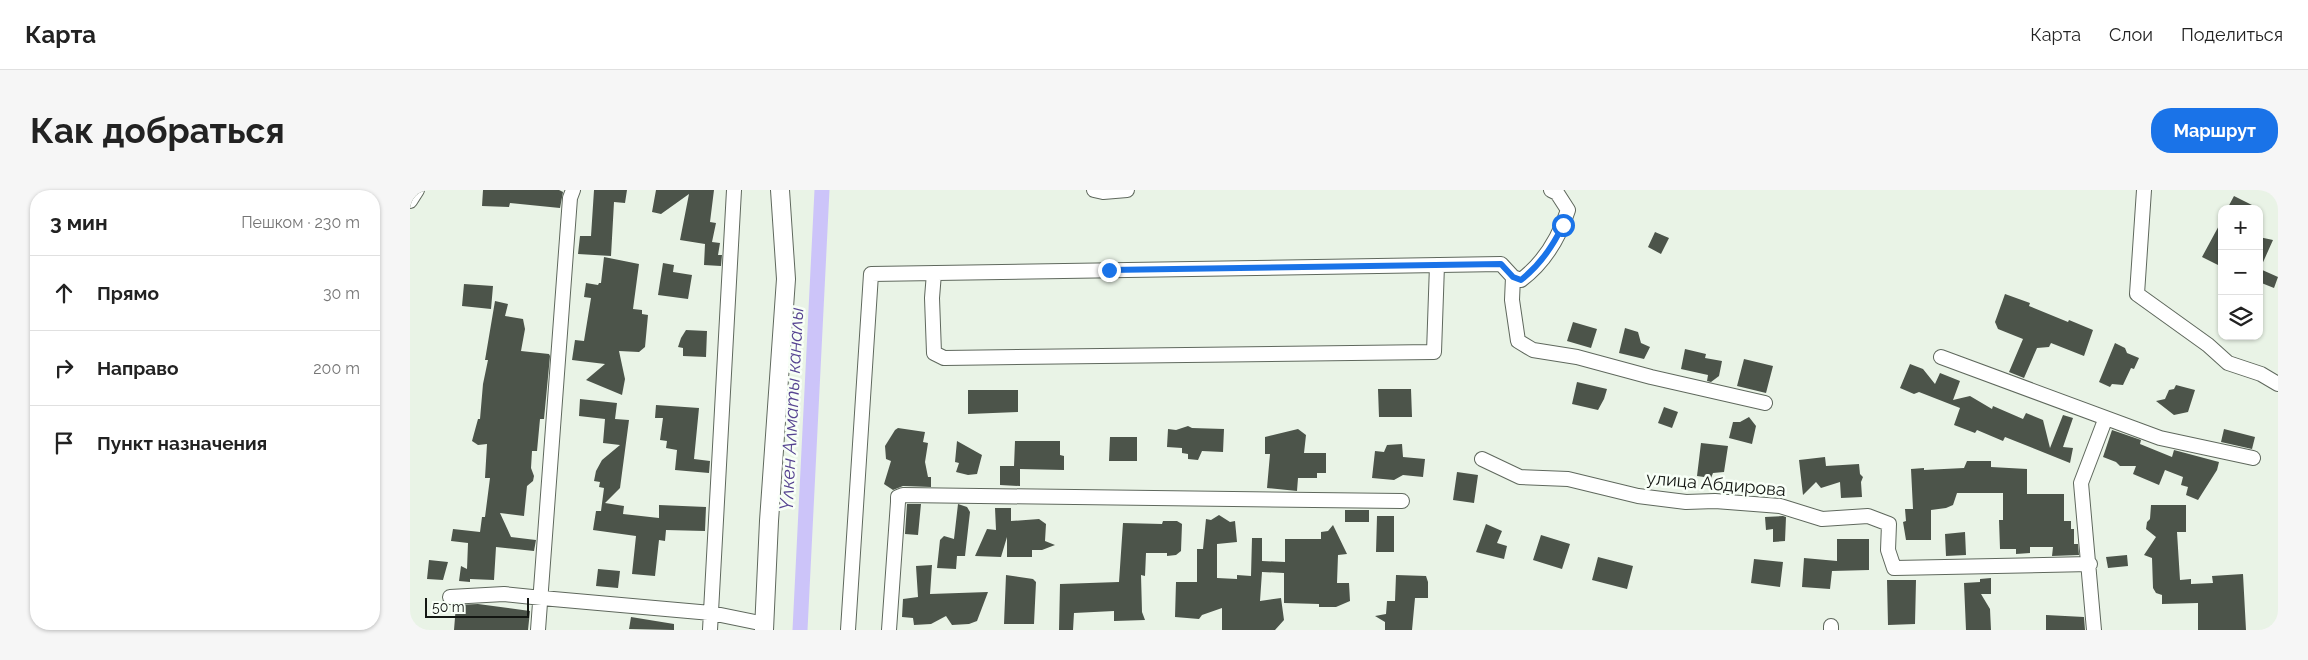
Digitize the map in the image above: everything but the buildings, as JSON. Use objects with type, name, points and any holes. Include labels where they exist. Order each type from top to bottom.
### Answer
[{"type":"main road","points":[[765,627],[769,521],[786,279],[780,190]]},
{"type":"street","points":[[410,201],[417,190]]},
{"type":"street","points":[[538,630],[542,598],[570,208],[573,190]]},
{"type":"street","points":[[710,630],[734,190]]},
{"type":"street","points":[[1094,190],[1103,192],[1127,190]]},
{"type":"street","points":[[848,630],[871,274],[1501,264],[1513,277],[1521,280],[1533,271],[1555,242],[1563,225],[1568,210],[1557,193],[1552,190]]},
{"type":"street","points":[[2144,190],[2137,294],[2208,345],[2228,363],[2261,374],[2278,384]]},
{"type":"street","points":[[934,273],[932,298],[934,353],[944,358],[1213,353],[1356,354],[1434,352],[1437,265]]},
{"type":"street","points":[[1513,277],[1512,300],[1518,341],[1534,350],[1577,357],[1651,377],[1766,403]]},
{"type":"street","points":[[1941,357],[2105,420],[2160,438],[2253,458]]},
{"type":"street","points":[[2094,630],[2090,564],[2081,483],[2105,420]]},
{"type":"street","name":"улица Абдирова","points":[[1482,459],[1520,477],[1568,479],[1638,496],[1686,502],[1716,501],[1780,506],[1822,519],[1868,516],[1889,524],[1888,550],[1894,568],[2090,564]]},
{"type":"street","points":[[889,630],[898,497],[903,494],[1402,501]]},
{"type":"street","points":[[450,597],[504,594],[711,613],[765,627]]},
{"type":"waterway","name":"Үлкен Алматы каналы","points":[[800,630],[822,190]]},
{"type":"route","points":[[1109,270],[1501,264],[1513,277],[1521,280],[1533,271],[1555,242],[1563,225]]}]
